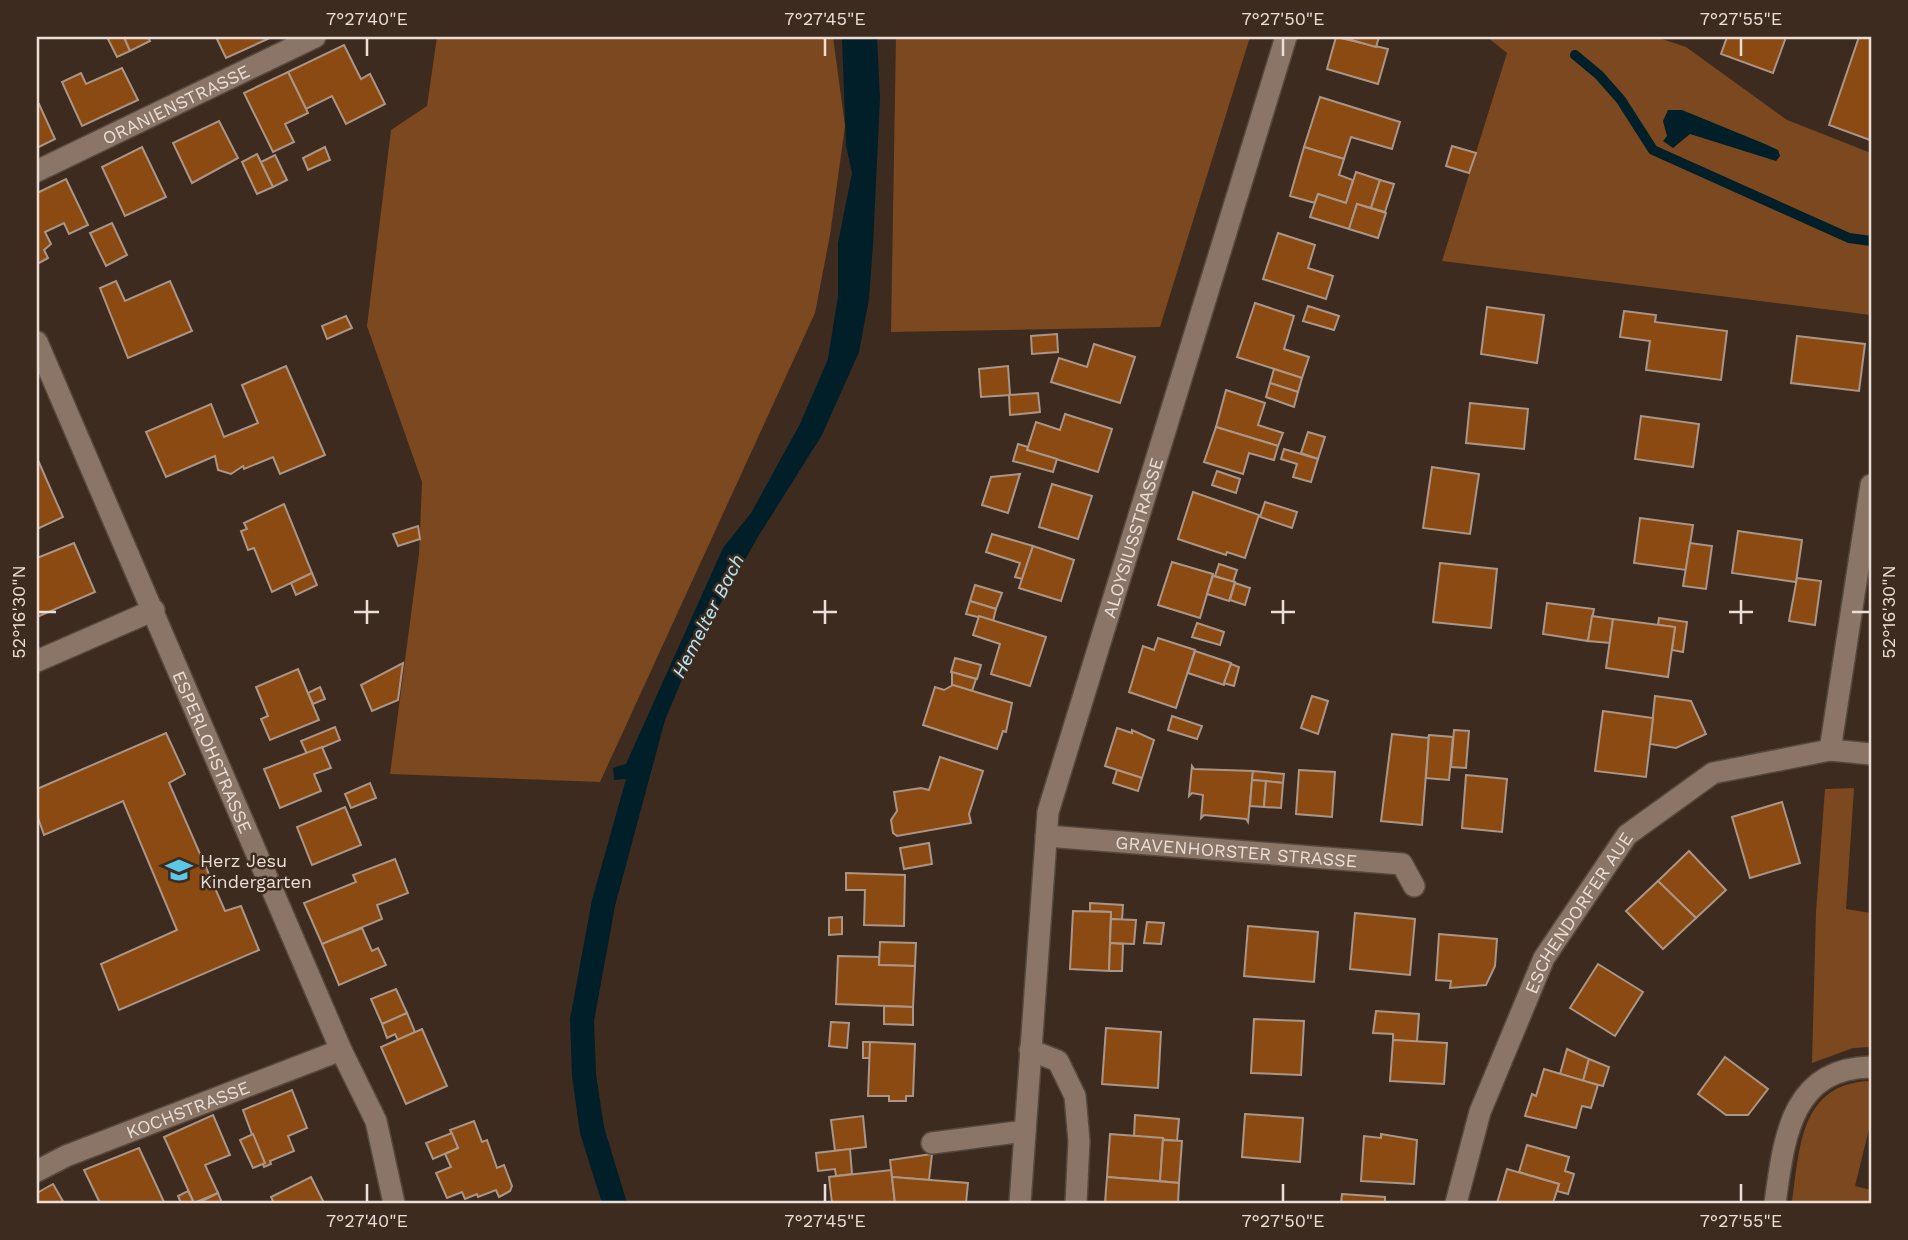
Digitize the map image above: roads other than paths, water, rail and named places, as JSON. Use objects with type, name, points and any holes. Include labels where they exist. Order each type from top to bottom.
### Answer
[{"type":"street","name":"ORANIENSTRASSE","points":[[37,171],[315,37]]},
{"type":"street","name":"ALOYSIUSSTRASSE","points":[[1020,1203],[1048,812],[1286,37]]},
{"type":"street","name":"ESPERLOHSTRASSE","points":[[37,342],[341,1050],[376,1121],[394,1203]]},
{"type":"street","points":[[1830,750],[1871,485]]},
{"type":"street","points":[[37,661],[154,610]]},
{"type":"street","name":"ESCHENDORFER AUE","points":[[1456,1203],[1480,1112],[1544,958],[1627,835],[1713,774],[1830,750],[1871,754]]},
{"type":"street","name":"GRAVENHORSTER STRASSE","points":[[1046,836],[1402,864],[1414,886]]},
{"type":"street","name":"KOCHSTRASSE","points":[[37,1171],[66,1156],[341,1050]]},
{"type":"street","points":[[1030,1050],[1058,1061],[1074,1096],[1079,1141],[1076,1203]]},
{"type":"street","points":[[1775,1203],[1784,1139],[1803,1097],[1821,1080],[1853,1067],[1871,1067]]},
{"type":"street","points":[[932,1143],[1025,1131]]},
{"type":"water","name":"Hemelter Bach","points":[[842,37],[877,37],[880,98],[873,245],[869,299],[859,352],[822,435],[756,540],[694,651],[665,720],[615,906],[594,1021],[596,1074],[604,1127],[627,1203],[602,1203],[580,1133],[572,1076],[570,1019],[592,900],[626,779],[614,780],[613,768],[626,764],[723,548],[751,513],[800,424],[828,359],[838,296],[838,243],[852,173],[846,145]]},
{"type":"water","points":[[1668,110],[1682,110],[1765,144],[1778,150],[1780,156],[1776,161],[1690,134],[1673,148],[1663,141],[1667,136],[1663,121]]},
{"type":"waterway","points":[[1575,55],[1599,75],[1621,100],[1653,150],[1849,238],[1871,241]]},
{"type":"place","name":"Herz Jesu Kindergarten","points":[[179,870]]}]
